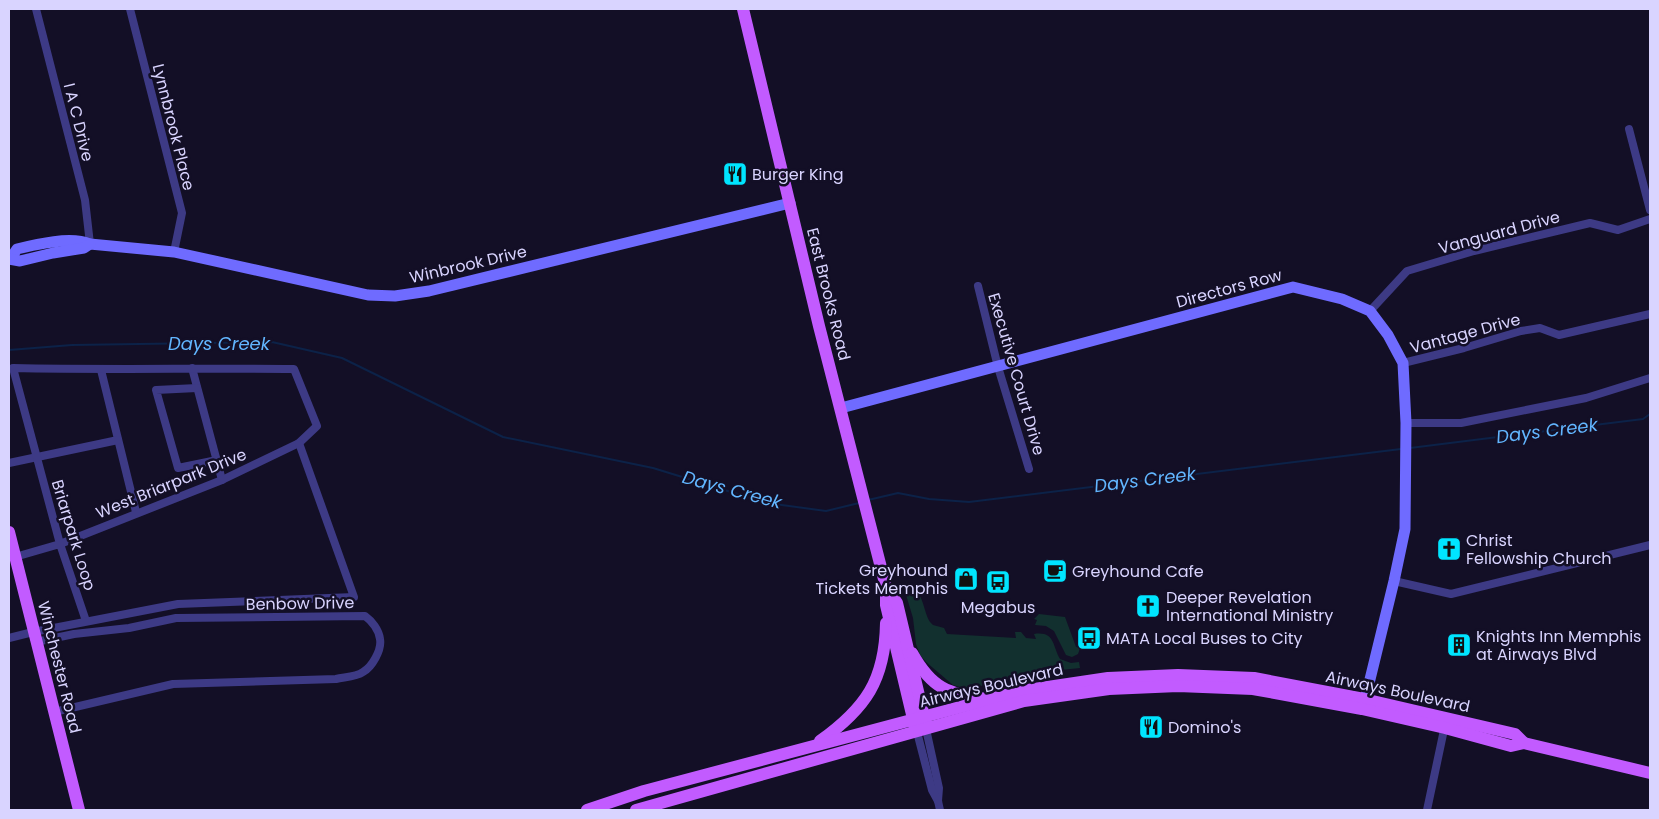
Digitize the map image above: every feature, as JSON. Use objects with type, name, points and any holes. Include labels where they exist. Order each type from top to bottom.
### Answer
[{"type":"main road","name":"East Brooks Road","points":[[743,9],[816,311],[886,587],[886,605],[920,724]]},
{"type":"main road","name":"Winchester Road","points":[[9,532],[79,810]]},
{"type":"main road","name":"East Brooks Road","points":[[886,587],[897,603],[907,643],[920,724]]},
{"type":"main road","points":[[813,746],[859,708],[879,674],[885,646],[886,605]]},
{"type":"main road","points":[[907,643],[920,668],[938,686],[956,694],[991,700]]},
{"type":"main road","name":"Airways Boulevard","points":[[587,810],[644,791],[813,746],[920,724],[1033,694],[1108,678],[1178,675],[1254,678],[1446,723],[1511,746],[1524,743],[1650,773]]},
{"type":"main road","name":"Airways Boulevard","points":[[636,810],[920,724],[991,700],[1033,694]]},
{"type":"street","name":"I A C Drive","points":[[36,9],[85,200],[90,244]]},
{"type":"street","name":"Lynnbrook Place","points":[[130,9],[182,213],[174,252]]},
{"type":"street","points":[[1629,129],[1650,210]]},
{"type":"street","name":"Winbrook Drive","points":[[10,258],[17,249],[28,246],[83,241],[90,244],[174,252],[368,294],[395,296],[430,291],[790,203]]},
{"type":"street","name":"Vanguard Drive","points":[[1370,311],[1407,271],[1474,251],[1590,223],[1618,230],[1650,219]]},
{"type":"street","name":"Executive Court Drive","points":[[978,286],[998,367],[1029,469]]},
{"type":"street","name":"Directors Row","points":[[841,408],[1292,287],[1342,299],[1370,311],[1388,335],[1403,363],[1406,428],[1405,529],[1363,704]]},
{"type":"street","name":"Vantage Drive","points":[[1403,363],[1521,331],[1540,328],[1559,335],[1650,314]]},
{"type":"street","name":"Briarpark Loop","points":[[86,621],[60,544],[13,368],[100,370]]},
{"type":"street","points":[[136,512],[100,370],[192,368],[222,480]]},
{"type":"street","name":"West Briarpark Drive","points":[[15,557],[60,544],[136,512],[222,480],[299,443],[317,426],[294,368],[192,368]]},
{"type":"street","points":[[1406,428],[1461,423],[1586,398],[1650,378]]},
{"type":"street","points":[[197,388],[156,390],[178,468],[217,460]]},
{"type":"street","points":[[9,463],[118,440]]},
{"type":"street","points":[[9,638],[35,637],[86,621],[178,604],[354,597],[299,443]]},
{"type":"street","points":[[1394,581],[1451,594],[1650,545]]},
{"type":"street","name":"Benbow Drive","points":[[35,637],[129,628],[176,618],[365,616],[372,621],[380,639],[372,666],[362,674],[336,679],[173,684],[54,712]]},
{"type":"street","points":[[1427,810],[1446,723]]},
{"type":"street","name":"East Brooks Road","points":[[920,724],[939,788],[938,801],[940,810]]},
{"type":"green space","points":[[910,587],[915,589],[921,597],[930,622],[933,625],[944,628],[947,634],[1016,638],[1015,632],[1021,632],[1026,638],[1036,639],[1034,634],[1046,635],[1052,640],[1060,659],[1071,663],[1079,662],[1080,668],[1051,671],[1028,678],[991,683],[974,688],[953,685],[920,655],[916,644],[913,618],[904,588]]},
{"type":"green space","points":[[1039,614],[1065,617],[1076,647],[1080,648],[1078,654],[1072,657],[1066,655],[1054,631],[1046,626],[1035,625],[1037,620],[1034,619]]},
{"type":"waterway","name":"Days Creek","points":[[9,350],[72,345],[272,342],[342,358],[503,437],[653,468],[767,503],[826,511],[859,503]]},
{"type":"waterway","name":"Days Creek","points":[[1410,448],[1643,419],[1650,414]]},
{"type":"waterway","name":"Days Creek","points":[[868,500],[898,493],[929,499],[969,502],[1401,449]]},
{"type":"place","name":"Burger King","points":[[735,174]]},
{"type":"place","name":"Christ Fellowship Church","points":[[1449,549]]},
{"type":"place","name":"Greyhound Cafe","points":[[1055,571]]},
{"type":"place","name":"Greyhound Tickets Memphis","points":[[966,579]]},
{"type":"place","name":"Megabus","points":[[998,582]]},
{"type":"place","name":"Deeper Revelation International Ministry","points":[[1148,606]]},
{"type":"place","name":"MATA Local Buses to City","points":[[1089,638]]},
{"type":"place","name":"Knights Inn Memphis at Airways Blvd","points":[[1459,645]]},
{"type":"place","name":"Domino's","points":[[1151,727]]}]
